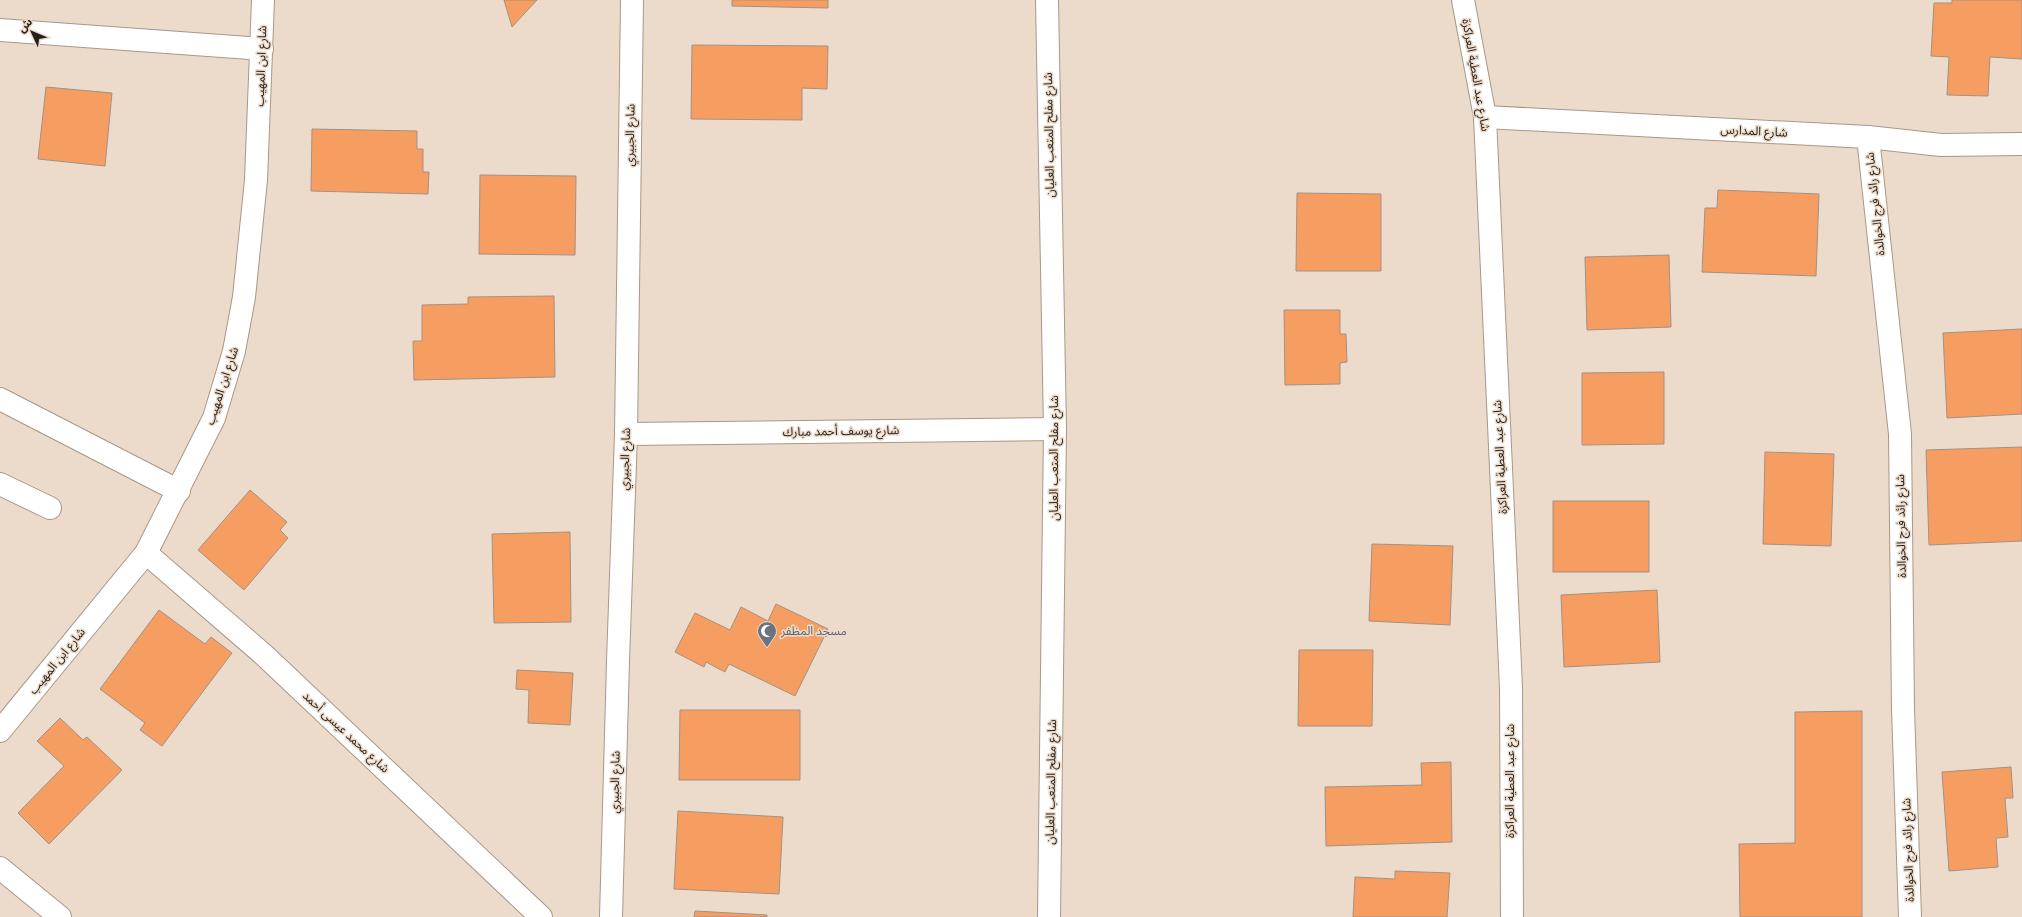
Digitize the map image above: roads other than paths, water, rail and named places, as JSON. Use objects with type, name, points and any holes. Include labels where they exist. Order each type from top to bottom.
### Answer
[{"type":"street","name":"شارع ابن المهيب","points":[[0,731],[146,554],[214,418],[236,343],[244,297],[256,180],[263,0]]},
{"type":"street","name":"شارع الجبيري","points":[[611,917],[626,434],[632,0]]},
{"type":"street","name":"شارع مفلح المتعب العليان","points":[[1047,0],[1055,429],[1049,917]]},
{"type":"street","name":"شارع عبد العطية العراكزة","points":[[1463,0],[1485,117],[1510,688],[1512,917]]},
{"type":"street","points":[[0,30],[262,49]]},
{"type":"street","name":"شارع المدارس","points":[[1485,117],[1868,137],[1941,145],[2022,144]]},
{"type":"street","name":"شارع رائد فرج الخوالدة","points":[[1868,137],[1900,434],[1903,709],[1910,917]]},
{"type":"street","points":[[0,400],[179,490]]},
{"type":"street","name":"شارع يوسف أحمد مبارك","points":[[626,434],[1055,429]]},
{"type":"street","points":[[0,484],[50,508]]},
{"type":"street","name":"شارع محمد عيسى أحمد","points":[[146,554],[264,655],[541,917]]},
{"type":"street","points":[[0,868],[60,917]]},
{"type":"place","name":"مسجد المظفر","points":[[767,648]]}]
